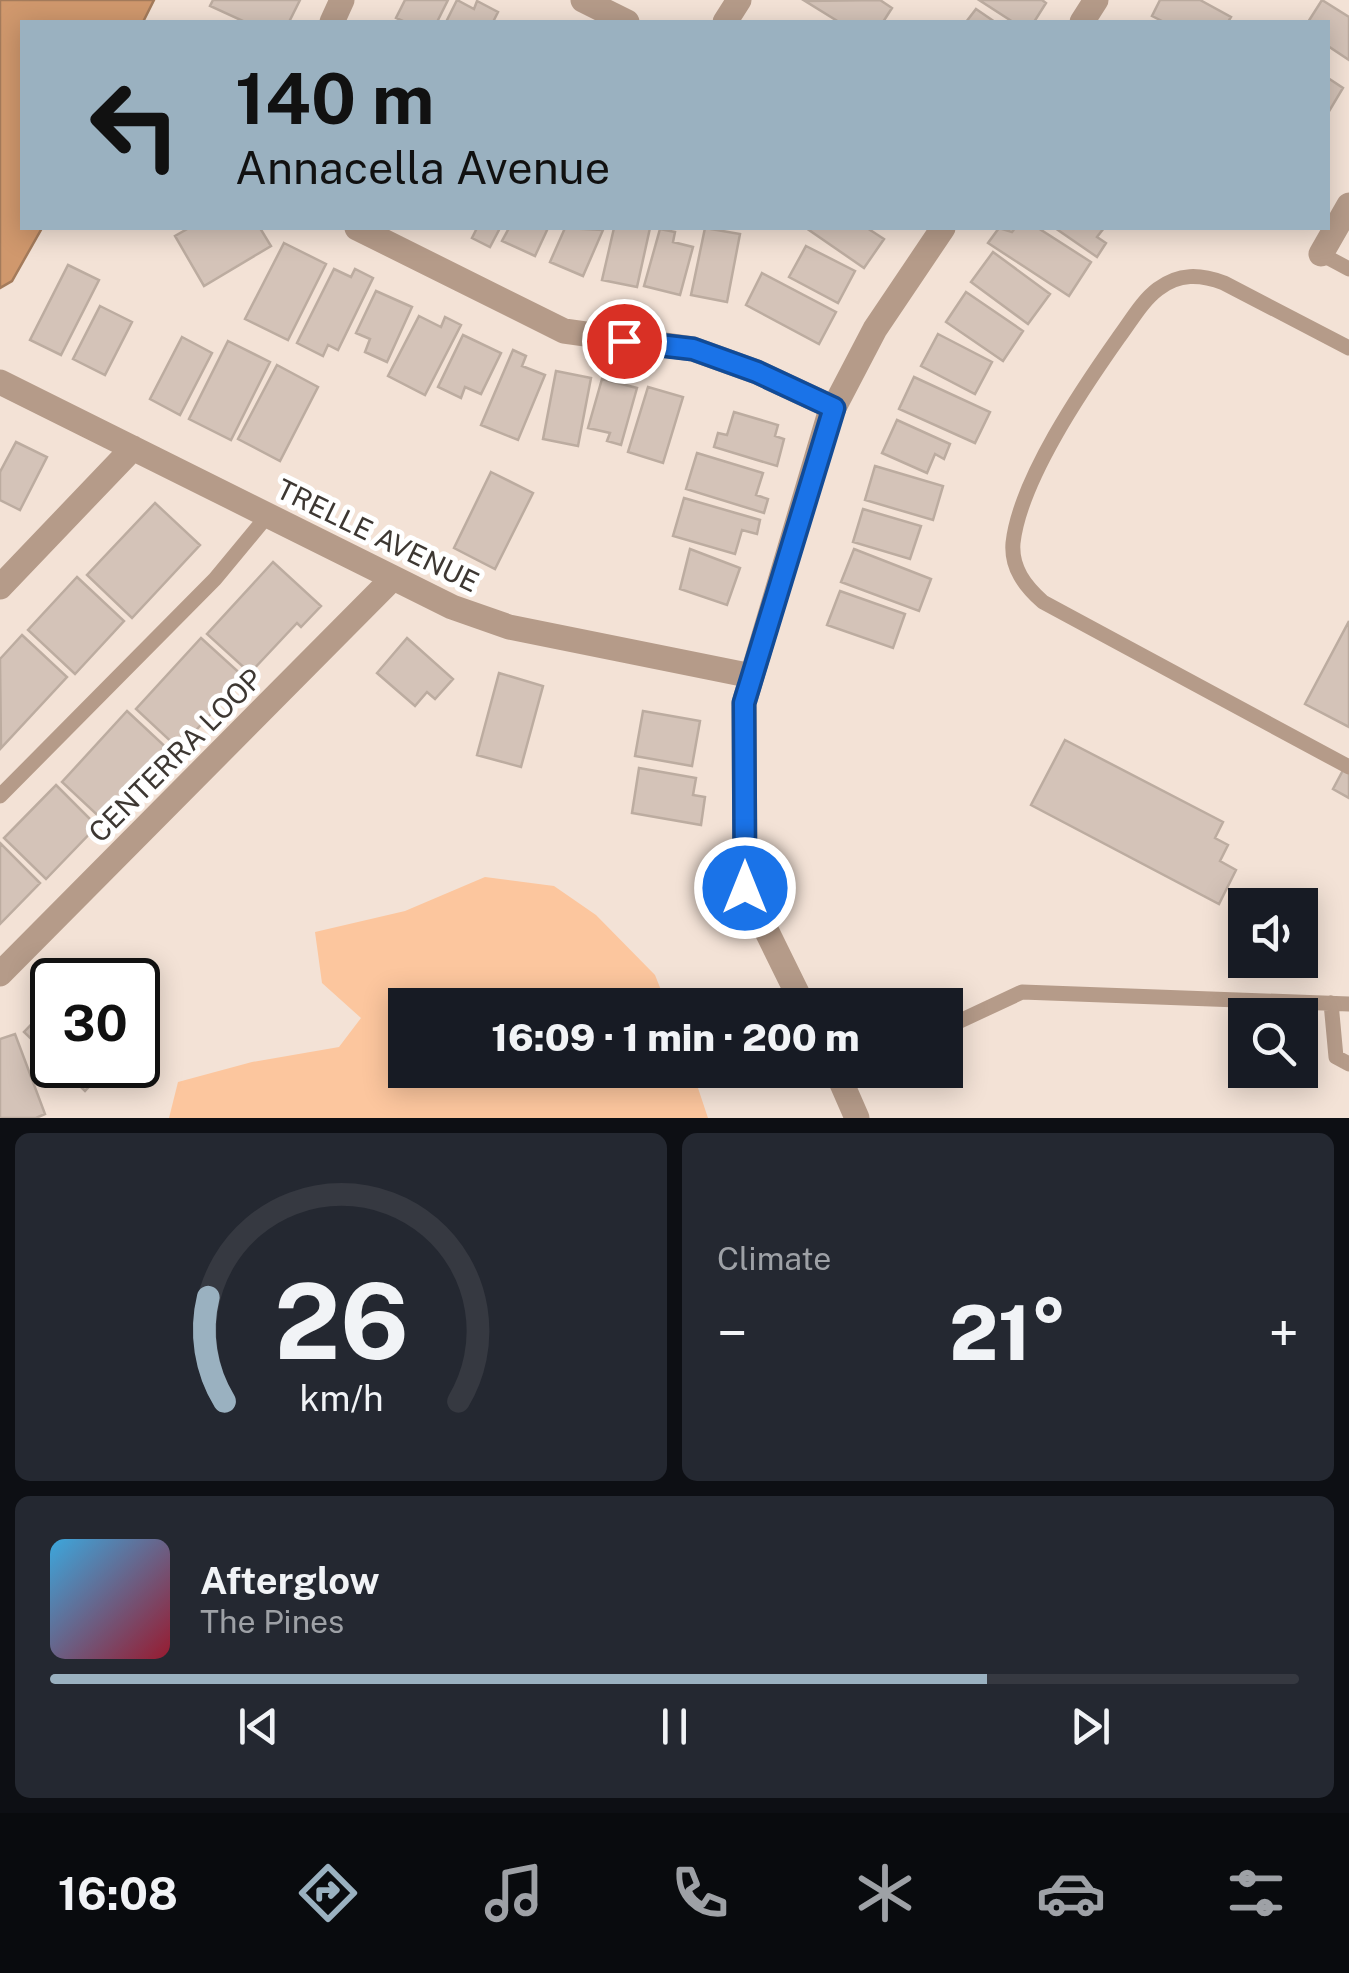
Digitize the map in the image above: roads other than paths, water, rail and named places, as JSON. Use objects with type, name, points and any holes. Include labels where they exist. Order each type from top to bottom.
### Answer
[{"type":"street","points":[[583,0],[623,20]]},
{"type":"street","points":[[1321,254],[1349,205]]},
{"type":"street","points":[[361,230],[564,331],[693,349],[757,372],[834,408]]},
{"type":"street","points":[[795,988],[745,888],[744,703],[834,408],[874,329],[942,230]]},
{"type":"street","name":"TRELLE AVENUE","points":[[0,382],[452,607],[509,627],[752,676]]},
{"type":"street","points":[[0,587],[132,448]]},
{"type":"street","name":"CENTERRA LOOP","points":[[0,974],[393,578]]},
{"type":"street","points":[[848,1088],[857,1118]]},
{"type":"lane","points":[[1321,254],[1349,269]]},
{"type":"lane","points":[[1349,348],[1204,276],[1185,276],[1156,290],[1089,380],[1055,435],[1022,509],[1013,544],[1015,567],[1026,588],[1043,602],[1349,768]]},
{"type":"lane","points":[[0,796],[215,580],[268,516]]},
{"type":"lane","points":[[963,1020],[1022,992],[1349,1004]]},
{"type":"lane","points":[[1331,1004],[1336,1056],[1349,1064]]}]
